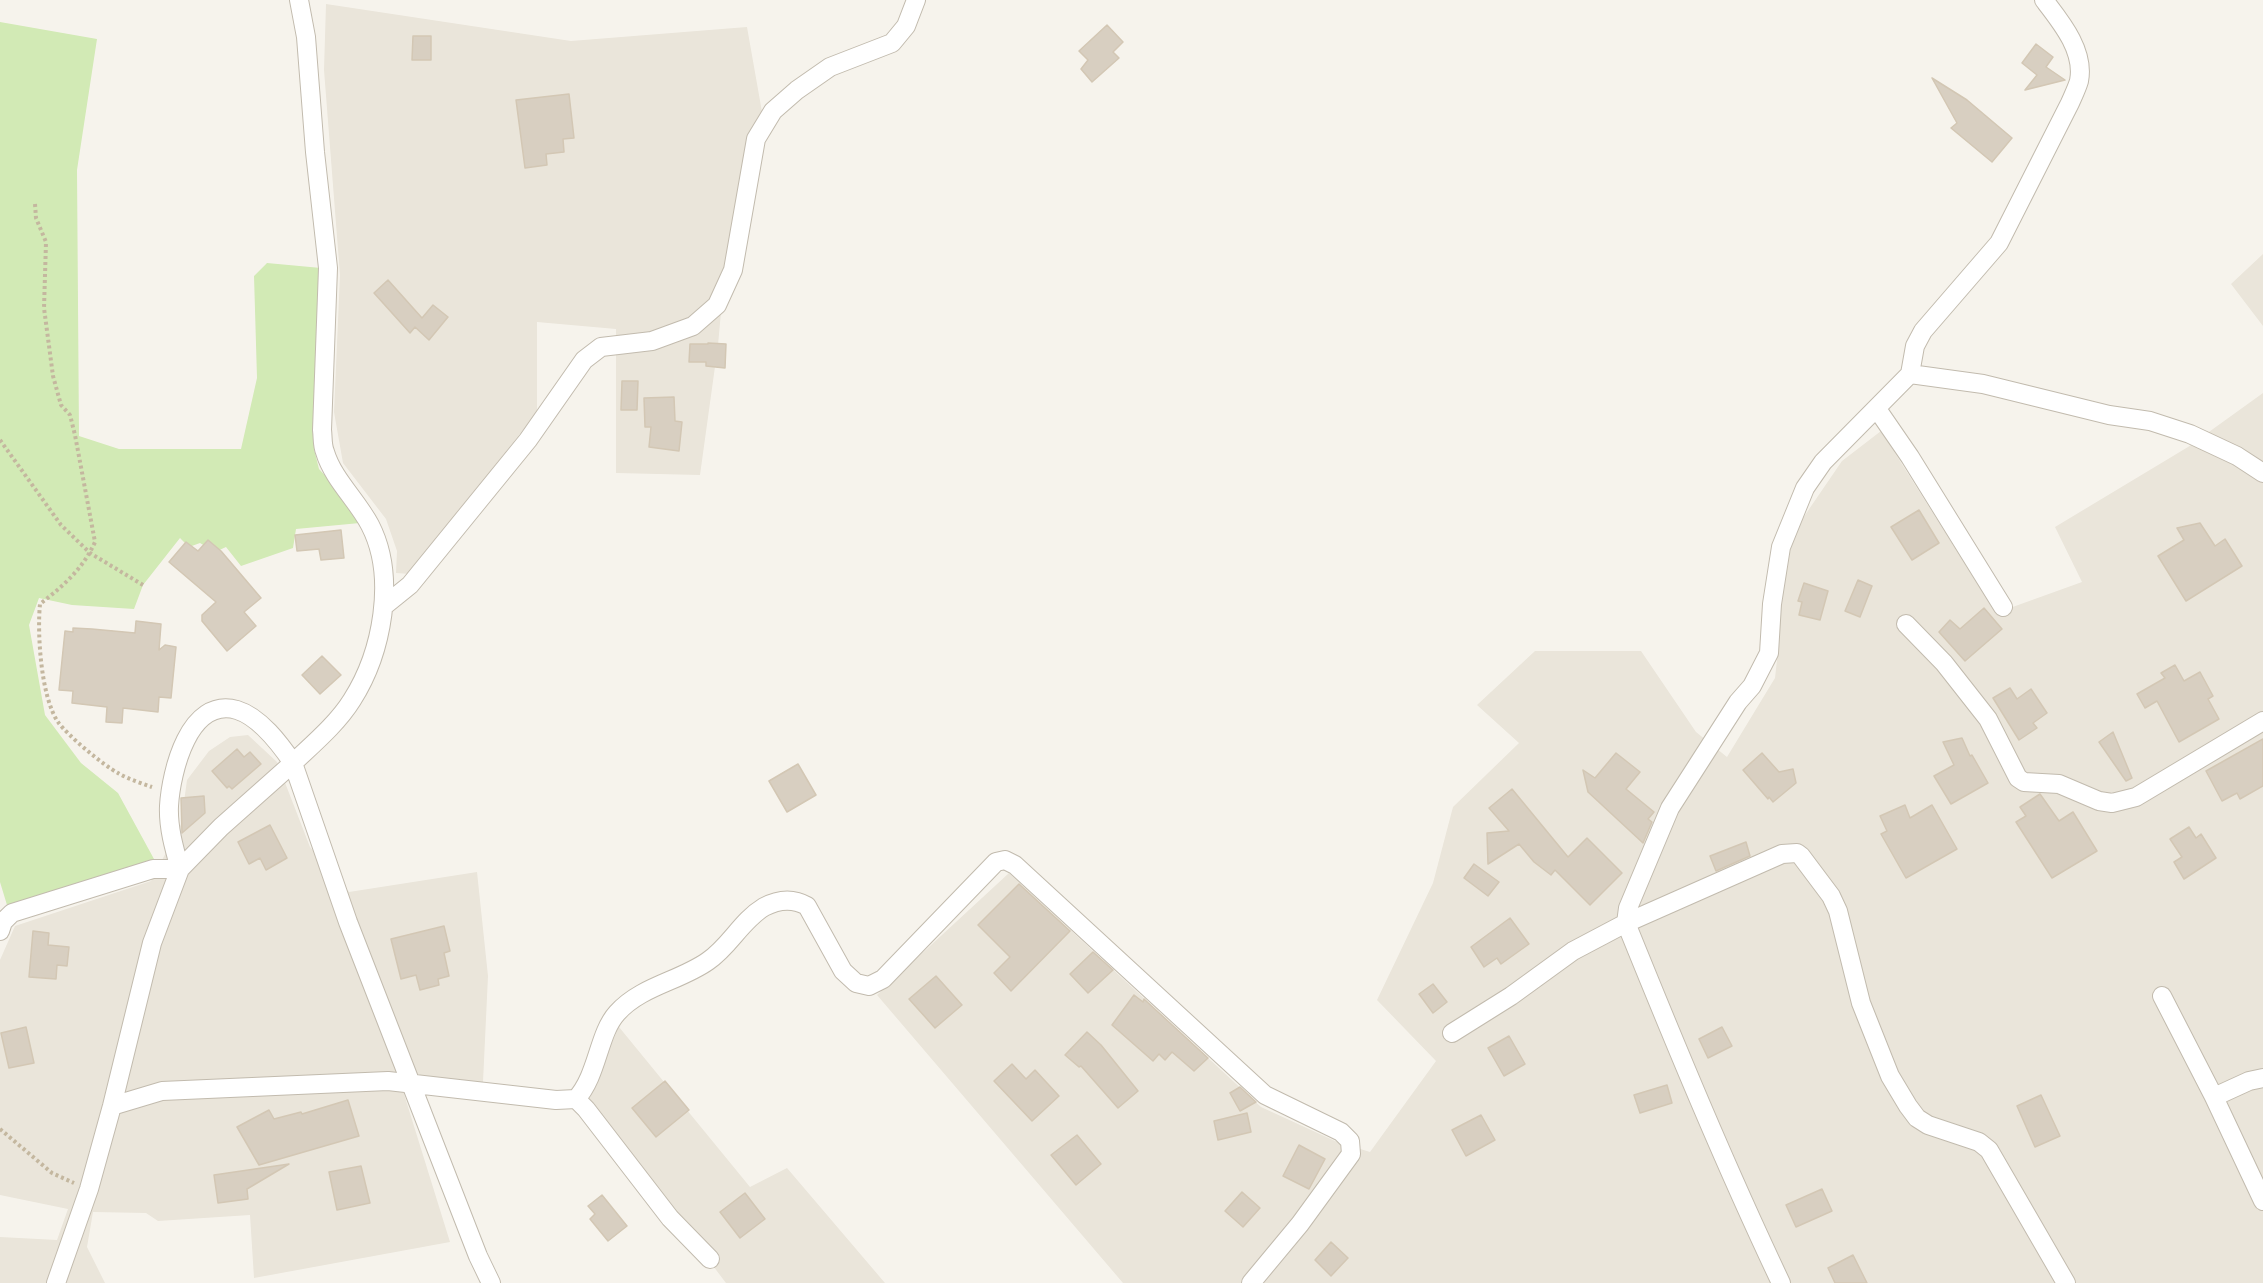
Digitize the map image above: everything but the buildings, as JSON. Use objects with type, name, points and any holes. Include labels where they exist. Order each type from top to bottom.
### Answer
[{"type":"street","points":[[56,1283],[89,1189],[152,943],[180,869],[221,827],[318,739],[352,701],[371,662],[380,632],[384,606],[380,554],[371,527],[332,469],[324,451],[322,430],[328,268],[315,152],[306,37],[299,0]]},
{"type":"street","points":[[384,606],[410,585],[528,440],[584,360],[601,347],[652,341],[693,326],[717,305],[734,270],[756,139],[773,111],[797,90],[830,67],[892,43],[906,26],[916,0]]},
{"type":"street","points":[[1781,1283],[1738,1190],[1626,923],[1628,908],[1670,808],[1738,702],[1752,686],[1769,653],[1772,604],[1782,547],[1805,488],[1823,462],[1910,374],[1915,346],[1923,331],[1999,243],[2070,103],[2079,80],[2078,55],[2068,34],[2044,0]]},
{"type":"street","points":[[1910,374],[1983,384],[2098,412],[2150,421],[2190,434],[2237,456],[2263,473]]},
{"type":"street","points":[[1877,409],[1910,457],[2003,608]]},
{"type":"street","points":[[1906,624],[1944,663],[1988,719],[2010,766],[2018,778],[2024,782],[2059,784],[2099,801],[2112,802],[2136,797],[2263,721]]},
{"type":"street","points":[[180,869],[172,840],[169,806],[177,761],[189,733],[208,712],[222,709],[237,710],[253,719],[280,745],[293,763],[348,922],[478,1256],[491,1283]]},
{"type":"street","points":[[1452,1033],[1511,996],[1573,951],[1626,923],[1782,854],[1797,853],[1831,896],[1838,911],[1861,1003],[1890,1076],[1908,1106],[1917,1118],[1928,1125],[1978,1142],[1989,1150],[2066,1283]]},
{"type":"street","points":[[112,1106],[162,1091],[388,1081],[556,1100],[576,1099],[585,1089],[616,1014],[633,999],[708,961],[727,944],[740,926],[765,907],[782,900],[797,900],[807,906],[843,971],[856,983],[869,986],[883,979],[996,862],[1005,860],[1015,865],[1265,1095],[1341,1132],[1350,1141],[1351,1154],[1300,1224],[1251,1283]]},
{"type":"street","points":[[0,931],[3,922],[12,913],[153,869],[180,869]]},
{"type":"street","points":[[2162,996],[2214,1097],[2263,1201]]},
{"type":"street","points":[[2214,1097],[2248,1081],[2263,1078]]},
{"type":"street","points":[[576,1099],[670,1218],[710,1259]]},
{"type":"path","points":[[35,204],[36,218],[46,242],[44,308],[53,376],[61,405],[70,415],[95,542],[90,553],[71,578],[40,604],[37,625],[46,693],[58,722],[118,774],[155,788],[172,790]]},
{"type":"path","points":[[0,440],[61,525],[90,553],[143,585]]},
{"type":"path","points":[[0,1129],[52,1173],[89,1189]]},
{"type":"shaded area","points":[[326,4],[571,41],[747,27],[762,112],[752,127],[725,268],[718,345],[700,475],[616,473],[616,329],[537,322],[537,412],[410,574],[396,573],[397,551],[386,519],[343,463],[334,412],[340,275],[324,70]]},
{"type":"shaded area","points":[[2263,254],[2263,326],[2231,284]]},
{"type":"shaded area","points":[[2263,393],[2263,1283],[1123,1283],[877,995],[1009,873],[1261,1107],[1335,1141],[1370,1152],[1436,1061],[1377,1000],[1433,883],[1453,807],[1519,743],[1477,705],[1535,651],[1641,651],[1696,732],[1727,757],[1775,678],[1780,610],[1791,547],[1803,518],[1842,461],[1881,431],[1996,613],[2082,582],[2055,527],[2188,447]]},
{"type":"shaded area","points":[[248,735],[277,762],[310,847],[349,892],[477,872],[488,976],[483,1082],[404,1094],[450,1242],[254,1278],[250,1215],[158,1221],[146,1213],[93,1212],[87,1247],[105,1283],[0,1283],[0,1237],[57,1240],[68,1209],[0,1195],[0,960],[15,926],[151,881],[181,824],[187,780],[209,751],[230,737]]},
{"type":"shaded area","points":[[619,1027],[750,1187],[787,1168],[885,1283],[726,1283],[586,1099]]},
{"type":"green space","points":[[0,22],[97,39],[77,170],[79,436],[119,449],[241,449],[257,378],[254,276],[267,263],[321,268],[314,449],[319,469],[343,495],[360,523],[296,529],[293,548],[241,566],[226,547],[215,552],[200,543],[189,547],[180,538],[143,585],[134,609],[72,605],[39,598],[29,625],[45,715],[81,763],[118,793],[154,859],[81,885],[7,905],[0,882]]}]
